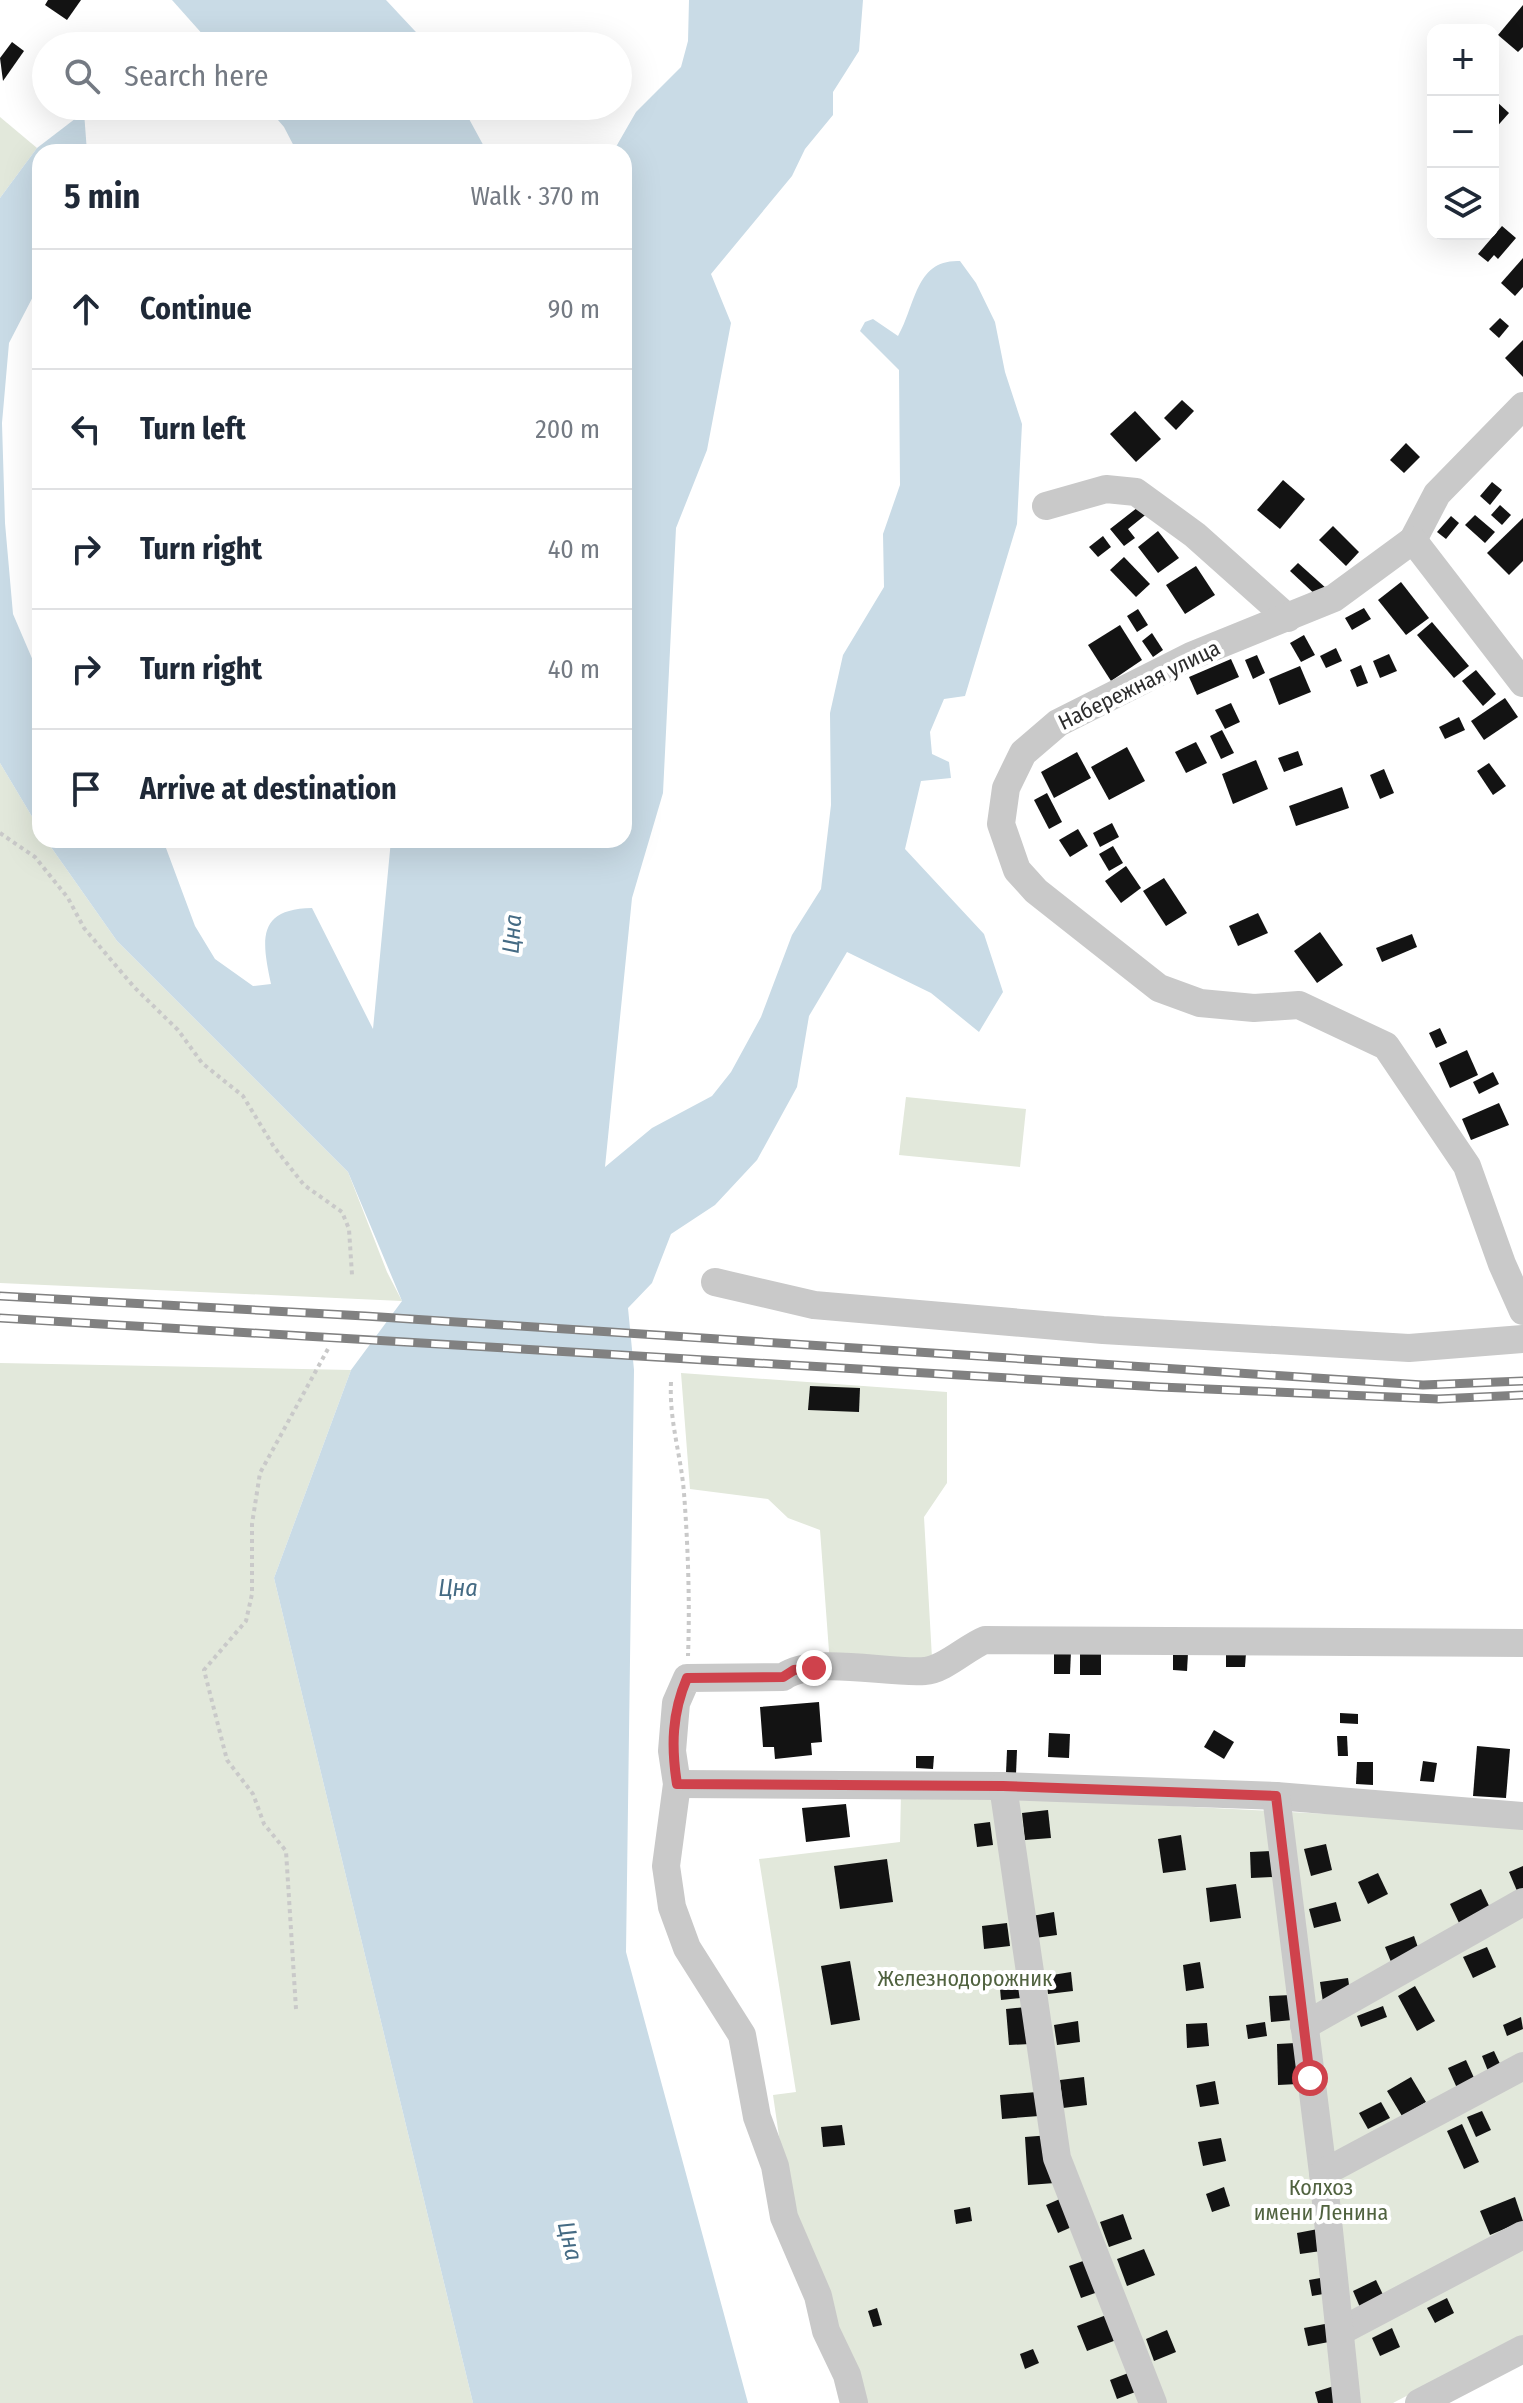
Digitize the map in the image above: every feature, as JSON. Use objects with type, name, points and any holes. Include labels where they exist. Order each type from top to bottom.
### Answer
[{"type":"street","points":[[1523,406],[1437,494],[1413,540],[1523,683]]},
{"type":"street","points":[[1046,506],[1106,489],[1136,492],[1195,535],[1288,618]]},
{"type":"street","name":"Набережная улица","points":[[1413,540],[1334,598],[1191,656],[1058,723],[1023,753],[1006,788],[1001,824],[1017,870],[1036,891],[1159,988],[1200,1003],[1254,1008],[1299,1005],[1386,1046],[1467,1166],[1502,1264],[1523,1311]]},
{"type":"street","points":[[715,1282],[814,1305],[1103,1330],[1409,1348],[1523,1339]]},
{"type":"street","points":[[854,2403],[847,2375],[826,2331],[818,2296],[784,2217],[775,2166],[757,2117],[742,2035],[687,1948],[672,1907],[666,1866],[677,1784],[673,1735],[676,1703],[687,1678],[783,1677],[794,1670],[814,1668],[929,1671],[985,1640],[1523,1643]]},
{"type":"street","points":[[677,1784],[1003,1786],[1276,1796],[1523,1816]]},
{"type":"street","points":[[1003,1786],[1057,2158],[1153,2403]]},
{"type":"street","points":[[1276,1796],[1323,2173],[1347,2403]]},
{"type":"street","points":[[1304,2026],[1523,1902]]},
{"type":"street","points":[[1323,2173],[1523,2066]]},
{"type":"street","points":[[1341,2331],[1523,2235]]},
{"type":"street","points":[[1419,2403],[1523,2349]]},
{"type":"path","points":[[0,833],[35,857],[68,898],[84,928],[134,987],[178,1030],[202,1063],[243,1096],[274,1147],[304,1185],[342,1212],[349,1229],[352,1275]]},
{"type":"path","points":[[296,2009],[286,1851],[264,1824],[253,1794],[227,1760],[204,1670],[246,1621],[252,1594],[252,1524],[260,1473],[329,1347]]},
{"type":"path","points":[[671,1382],[670,1415],[679,1451],[684,1495],[687,1678]]},
{"type":"green space","points":[[0,117],[32,144],[32,155],[0,198]]},
{"type":"green space","points":[[0,763],[32,817],[32,848],[52,848],[117,941],[348,1172],[387,1272],[402,1301],[0,1283]]},
{"type":"green space","points":[[906,1097],[1026,1109],[1020,1167],[899,1155]]},
{"type":"green space","points":[[0,1363],[351,1370],[274,1578],[473,2403],[0,2403]]},
{"type":"green space","points":[[681,1373],[947,1392],[947,1483],[924,1517],[932,1658],[830,1665],[820,1530],[788,1518],[768,1499],[690,1489]]},
{"type":"green space","name":"Колхоз имени Ленина","points":[[901,1792],[1523,1824],[1523,2335],[1393,2403],[861,2403],[790,2212],[773,2095],[796,2092],[759,1859],[900,1842]]},
{"type":"water","points":[[172,0],[386,0],[416,32],[201,32]]},
{"type":"water","name":"Цна","points":[[689,0],[863,0],[859,51],[833,92],[833,115],[805,149],[792,176],[711,274],[731,323],[707,450],[676,528],[663,793],[632,898],[605,1167],[652,1128],[712,1096],[731,1072],[761,1017],[792,935],[821,889],[831,805],[830,713],[843,655],[884,587],[883,534],[900,485],[899,370],[860,331],[865,322],[873,319],[898,336],[925,276],[945,262],[960,261],[976,283],[995,322],[1005,372],[1022,424],[1017,524],[965,696],[944,699],[930,732],[932,754],[949,762],[951,778],[921,781],[905,849],[984,934],[1003,992],[979,1032],[931,993],[847,952],[809,1016],[797,1087],[757,1160],[715,1205],[671,1234],[652,1283],[628,1308],[634,1370],[626,1952],[748,2403],[473,2403],[274,1578],[351,1370],[402,1301],[348,1172],[117,941],[52,848],[166,848],[195,926],[215,959],[253,986],[271,984],[265,941],[272,921],[281,914],[312,908],[373,1029],[390,848],[632,848],[632,144],[618,144],[636,112],[681,67],[688,41]]},
{"type":"water","points":[[74,120],[85,120],[86,144],[42,144]]},
{"type":"water","points":[[278,120],[470,120],[483,144],[293,144]]},
{"type":"water","points":[[32,155],[32,298],[9,343],[2,423],[5,523],[13,614],[32,658],[32,817],[0,763],[0,198]]},
{"type":"building","points":[[48,0],[81,0],[67,20],[45,5]]},
{"type":"building","points":[[1523,5],[1523,47],[1518,52],[1499,34]]},
{"type":"building","points":[[12,42],[24,51],[3,81],[0,58]]},
{"type":"building","points":[[1499,104],[1509,113],[1499,124]]},
{"type":"building","points":[[1502,226],[1516,238],[1498,259],[1494,255],[1488,262],[1478,254],[1490,240],[1499,240]]},
{"type":"building","points":[[1523,258],[1523,287],[1515,296],[1501,283]]},
{"type":"building","points":[[1500,318],[1509,326],[1499,338],[1489,329]]},
{"type":"building","points":[[1523,340],[1523,377],[1505,358]]},
{"type":"building","points":[[1182,400],[1194,411],[1176,430],[1164,418]]},
{"type":"building","points":[[1135,411],[1161,439],[1136,462],[1110,434]]},
{"type":"building","points":[[1406,443],[1420,457],[1404,473],[1390,460]]},
{"type":"building","points":[[1283,480],[1305,499],[1280,529],[1257,510]]},
{"type":"building","points":[[1492,482],[1502,490],[1490,505],[1480,496]]},
{"type":"building","points":[[1142,504],[1149,512],[1128,529],[1135,538],[1124,546],[1110,529]]},
{"type":"building","points":[[1500,505],[1511,515],[1502,525],[1491,515]]},
{"type":"building","points":[[1475,515],[1495,532],[1485,543],[1465,525]]},
{"type":"building","points":[[1451,516],[1459,523],[1446,539],[1437,532]]},
{"type":"building","points":[[1523,518],[1523,561],[1509,575],[1487,553]]},
{"type":"building","points":[[1333,526],[1359,552],[1346,566],[1319,540]]},
{"type":"building","points":[[1158,531],[1179,558],[1158,573],[1138,547]]},
{"type":"building","points":[[1103,536],[1111,547],[1098,557],[1089,547]]},
{"type":"building","points":[[1124,557],[1150,584],[1136,597],[1110,570]]},
{"type":"building","points":[[1298,563],[1327,589],[1319,598],[1290,571]]},
{"type":"building","points":[[1196,566],[1215,595],[1185,614],[1166,585]]},
{"type":"building","points":[[1401,582],[1429,618],[1406,635],[1378,600]]},
{"type":"building","points":[[1364,608],[1371,619],[1352,630],[1345,618]]},
{"type":"building","points":[[1138,609],[1148,625],[1137,632],[1127,616]]},
{"type":"building","points":[[1432,622],[1469,666],[1454,678],[1417,635]]},
{"type":"building","points":[[1120,625],[1142,660],[1111,681],[1088,645]]},
{"type":"building","points":[[1152,633],[1163,650],[1153,657],[1142,641]]},
{"type":"building","points":[[1304,635],[1315,655],[1301,662],[1290,643]]},
{"type":"building","points":[[1336,648],[1342,661],[1326,668],[1320,656]]},
{"type":"building","points":[[1389,654],[1397,671],[1380,678],[1373,661]]},
{"type":"building","points":[[1257,655],[1265,673],[1253,679],[1245,660]]},
{"type":"building","points":[[1231,659],[1239,677],[1197,695],[1189,677]]},
{"type":"building","points":[[1361,665],[1368,683],[1357,687],[1350,670]]},
{"type":"building","points":[[1300,666],[1311,692],[1279,705],[1269,679]]},
{"type":"building","points":[[1476,670],[1496,694],[1483,706],[1462,681]]},
{"type":"building","points":[[1505,698],[1518,717],[1484,740],[1471,721]]},
{"type":"building","points":[[1231,703],[1240,722],[1225,729],[1215,710]]},
{"type":"building","points":[[1459,717],[1465,730],[1445,739],[1439,727]]},
{"type":"building","points":[[1222,730],[1234,753],[1221,759],[1210,736]]},
{"type":"building","points":[[1196,742],[1207,763],[1186,773],[1175,752]]},
{"type":"building","points":[[1127,747],[1145,781],[1109,800],[1091,767]]},
{"type":"building","points":[[1298,751],[1303,765],[1284,772],[1278,758]]},
{"type":"building","points":[[1077,752],[1091,778],[1054,798],[1041,772]]},
{"type":"building","points":[[1256,760],[1268,789],[1233,804],[1222,774]]},
{"type":"building","points":[[1489,763],[1506,786],[1493,795],[1477,771]]},
{"type":"building","points":[[1384,769],[1394,793],[1380,799],[1370,775]]},
{"type":"building","points":[[1342,787],[1349,808],[1296,826],[1289,806]]},
{"type":"building","points":[[1047,793],[1062,822],[1049,829],[1034,800]]},
{"type":"building","points":[[1112,823],[1119,837],[1100,847],[1093,833]]},
{"type":"building","points":[[1078,829],[1088,846],[1070,857],[1059,840]]},
{"type":"building","points":[[1113,846],[1123,863],[1109,871],[1099,854]]},
{"type":"building","points":[[1126,866],[1141,888],[1121,903],[1105,881]]},
{"type":"building","points":[[1164,878],[1187,913],[1166,926],[1143,891]]},
{"type":"building","points":[[1258,913],[1268,933],[1238,946],[1229,926]]},
{"type":"building","points":[[1320,932],[1343,965],[1317,983],[1294,951]]},
{"type":"building","points":[[1412,934],[1417,947],[1382,962],[1376,948]]},
{"type":"building","points":[[1440,1028],[1447,1043],[1436,1048],[1429,1033]]},
{"type":"building","points":[[1467,1050],[1478,1075],[1450,1088],[1439,1063]]},
{"type":"building","points":[[1493,1072],[1499,1084],[1479,1094],[1473,1082]]},
{"type":"building","points":[[1499,1103],[1509,1125],[1471,1140],[1462,1119]]},
{"type":"building","points":[[810,1386],[860,1388],[859,1412],[808,1410]]},
{"type":"building","points":[[1054,1651],[1071,1651],[1070,1674],[1054,1674]]},
{"type":"building","points":[[1080,1652],[1101,1652],[1101,1675],[1080,1675]]},
{"type":"building","points":[[1226,1652],[1246,1653],[1245,1667],[1226,1667]]},
{"type":"building","points":[[1173,1653],[1188,1653],[1187,1671],[1173,1670]]},
{"type":"building","points":[[819,1702],[822,1742],[811,1743],[812,1755],[775,1759],[774,1747],[763,1747],[760,1707]]},
{"type":"building","points":[[1340,1713],[1358,1714],[1358,1724],[1340,1723]]},
{"type":"building","points":[[1214,1730],[1234,1742],[1224,1759],[1204,1747]]},
{"type":"building","points":[[1049,1733],[1070,1734],[1069,1758],[1048,1757]]},
{"type":"building","points":[[1337,1736],[1347,1736],[1348,1756],[1338,1756]]},
{"type":"building","points":[[1477,1746],[1510,1749],[1506,1798],[1473,1796]]},
{"type":"building","points":[[1007,1750],[1017,1750],[1016,1774],[1006,1773]]},
{"type":"building","points":[[916,1756],[934,1756],[933,1769],[916,1768]]},
{"type":"building","points":[[1423,1761],[1437,1763],[1434,1782],[1420,1781]]},
{"type":"building","points":[[1357,1762],[1373,1762],[1373,1785],[1356,1784]]},
{"type":"building","points":[[846,1804],[850,1837],[806,1842],[802,1808]]},
{"type":"building","points":[[1048,1810],[1051,1838],[1025,1840],[1022,1813]]},
{"type":"building","points":[[990,1822],[993,1845],[977,1847],[974,1824]]},
{"type":"building","points":[[1181,1835],[1186,1870],[1163,1873],[1158,1839]]},
{"type":"building","points":[[1326,1844],[1332,1870],[1311,1876],[1304,1849]]},
{"type":"building","points":[[1271,1851],[1273,1877],[1251,1878],[1250,1852]]},
{"type":"building","points":[[887,1859],[893,1902],[840,1909],[834,1866]]},
{"type":"building","points":[[1523,1866],[1523,1897],[1520,1898],[1509,1872]]},
{"type":"building","points":[[1378,1873],[1388,1894],[1368,1904],[1358,1882]]},
{"type":"building","points":[[1236,1884],[1241,1918],[1210,1922],[1206,1888]]},
{"type":"building","points":[[1481,1889],[1491,1910],[1460,1925],[1450,1904]]},
{"type":"building","points":[[1336,1902],[1341,1921],[1314,1928],[1309,1909]]},
{"type":"building","points":[[1054,1912],[1057,1935],[1035,1938],[1032,1916]]},
{"type":"building","points":[[1007,1923],[1010,1946],[984,1949],[982,1926]]},
{"type":"building","points":[[1414,1936],[1421,1956],[1393,1967],[1385,1947]]},
{"type":"building","points":[[1487,1947],[1496,1967],[1473,1978],[1463,1957]]},
{"type":"building","points":[[850,1961],[860,2020],[831,2025],[821,1966]]},
{"type":"building","points":[[1200,1962],[1204,1988],[1186,1991],[1183,1965]]},
{"type":"building","points":[[1071,1972],[1073,1991],[1048,1994],[1046,1976]]},
{"type":"building","points":[[1019,1975],[1021,1998],[1001,2000],[999,1977]]},
{"type":"building","points":[[1348,1978],[1351,1998],[1323,2002],[1320,1982]]},
{"type":"building","points":[[1415,1986],[1435,2021],[1417,2031],[1398,1996]]},
{"type":"building","points":[[1291,1995],[1293,2020],[1271,2022],[1269,1996]]},
{"type":"building","points":[[1383,2006],[1387,2017],[1361,2027],[1357,2016]]},
{"type":"building","points":[[1027,2007],[1030,2044],[1009,2045],[1006,2009]]},
{"type":"building","points":[[1521,2017],[1523,2029],[1507,2036],[1503,2025]]},
{"type":"building","points":[[1078,2021],[1080,2042],[1057,2045],[1054,2025]]},
{"type":"building","points":[[1265,2022],[1267,2036],[1248,2039],[1246,2025]]},
{"type":"building","points":[[1207,2023],[1209,2046],[1187,2048],[1186,2024]]},
{"type":"building","points":[[1296,2043],[1298,2084],[1278,2085],[1277,2044]]},
{"type":"building","points":[[1494,2051],[1501,2066],[1488,2071],[1482,2056]]},
{"type":"building","points":[[1466,2060],[1475,2080],[1457,2088],[1448,2068]]},
{"type":"building","points":[[1084,2077],[1087,2105],[1063,2108],[1060,2080]]},
{"type":"building","points":[[1411,2077],[1426,2102],[1402,2116],[1387,2091]]},
{"type":"building","points":[[1215,2081],[1219,2104],[1200,2107],[1196,2085]]},
{"type":"building","points":[[1037,2092],[1039,2116],[1002,2119],[1000,2095]]},
{"type":"building","points":[[1381,2102],[1390,2118],[1368,2129],[1359,2113]]},
{"type":"building","points":[[1482,2111],[1491,2130],[1476,2137],[1467,2117]]},
{"type":"building","points":[[1462,2124],[1479,2162],[1464,2169],[1447,2131]]},
{"type":"building","points":[[842,2125],[845,2145],[823,2147],[821,2127]]},
{"type":"building","points":[[1051,2135],[1055,2183],[1028,2185],[1025,2137]]},
{"type":"building","points":[[1221,2138],[1226,2161],[1203,2166],[1198,2142]]},
{"type":"building","points":[[1224,2187],[1230,2206],[1212,2212],[1206,2194]]},
{"type":"building","points":[[1515,2197],[1523,2221],[1490,2235],[1480,2211]]},
{"type":"building","points":[[1062,2198],[1074,2226],[1058,2233],[1046,2205]]},
{"type":"building","points":[[970,2207],[972,2221],[956,2224],[954,2210]]},
{"type":"building","points":[[1123,2214],[1132,2239],[1109,2247],[1100,2222]]},
{"type":"building","points":[[1318,2229],[1321,2251],[1300,2254],[1297,2233]]},
{"type":"building","points":[[1144,2249],[1155,2275],[1127,2286],[1117,2259]]},
{"type":"building","points":[[1086,2260],[1098,2292],[1081,2298],[1069,2266]]},
{"type":"building","points":[[1326,2277],[1329,2293],[1312,2296],[1309,2280]]},
{"type":"building","points":[[1376,2280],[1386,2301],[1362,2312],[1353,2291]]},
{"type":"building","points":[[1447,2298],[1454,2313],[1435,2323],[1427,2308]]},
{"type":"building","points":[[877,2308],[882,2325],[873,2327],[868,2311]]},
{"type":"building","points":[[1109,2314],[1119,2339],[1087,2351],[1077,2326]]},
{"type":"building","points":[[1330,2323],[1334,2341],[1308,2346],[1304,2328]]},
{"type":"building","points":[[1392,2328],[1400,2347],[1380,2356],[1372,2338]]},
{"type":"building","points":[[1167,2330],[1176,2352],[1154,2361],[1146,2339]]},
{"type":"building","points":[[1033,2349],[1039,2363],[1025,2369],[1020,2354]]},
{"type":"building","points":[[1131,2372],[1138,2391],[1117,2399],[1110,2380]]},
{"type":"building","points":[[1334,2386],[1340,2403],[1318,2403],[1315,2392]]},
{"type":"railway","points":[[0,1296],[365,1316],[1423,1385],[1523,1381]]},
{"type":"railway","points":[[0,1318],[1160,1387],[1438,1399],[1523,1395]]},
{"type":"route","points":[[814,1668],[794,1670],[783,1677],[687,1678],[676,1703],[672,1751],[677,1784],[1003,1786],[1276,1796],[1310,2078]]},
{"type":"park label","name":"Железнодорожник","points":[[965,1978]]}]
